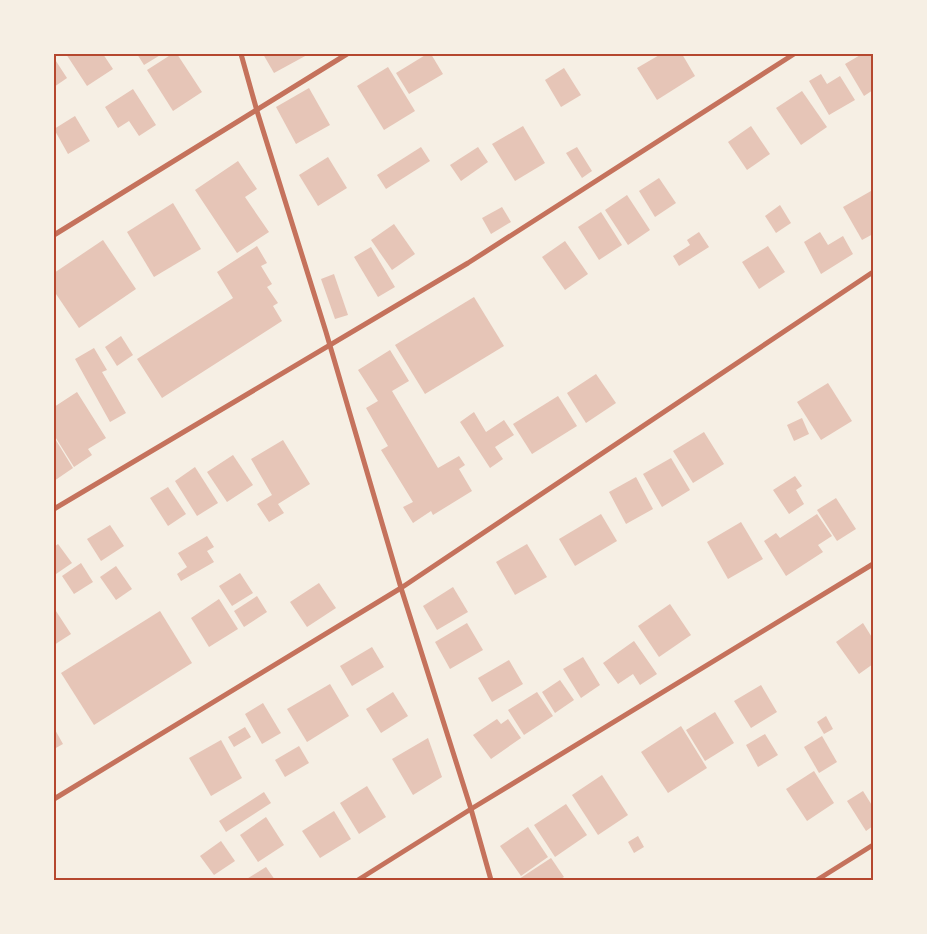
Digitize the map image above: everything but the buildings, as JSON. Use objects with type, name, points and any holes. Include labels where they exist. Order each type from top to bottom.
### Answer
[{"type":"street","points":[[242,54],[257,110],[330,344],[401,588],[471,809],[491,880]]},
{"type":"street","points":[[54,235],[347,54]]},
{"type":"street","points":[[54,509],[468,263],[794,54]]},
{"type":"street","points":[[54,799],[401,588],[873,272]]},
{"type":"street","points":[[358,880],[873,564]]},
{"type":"street","points":[[817,880],[873,845]]}]
